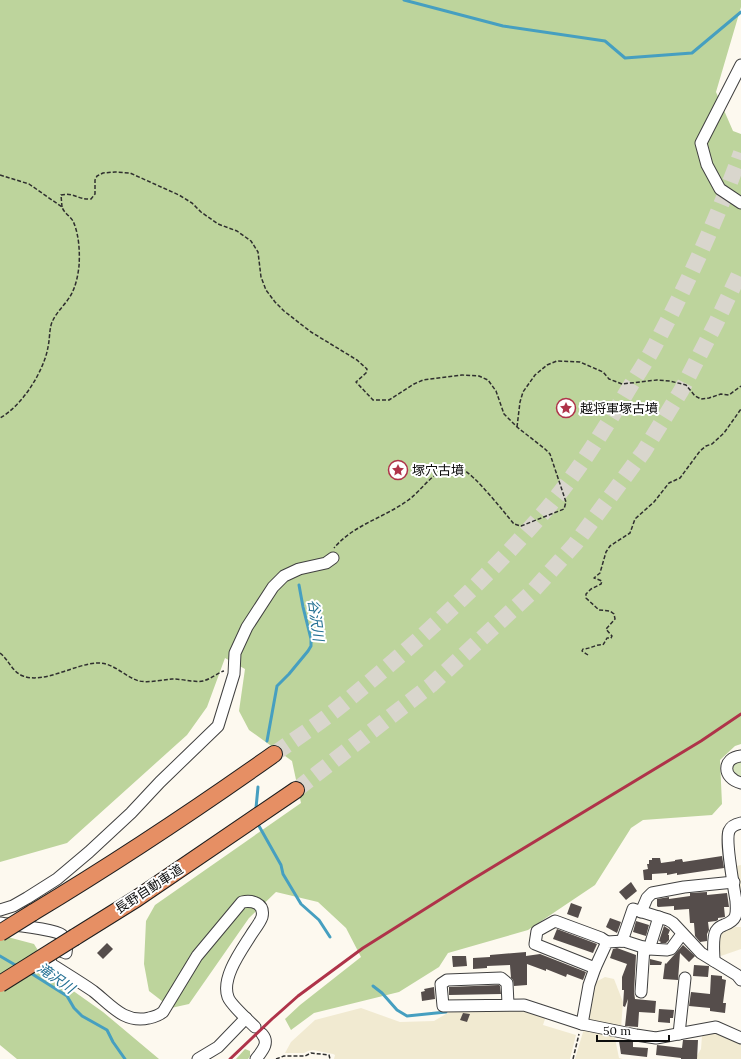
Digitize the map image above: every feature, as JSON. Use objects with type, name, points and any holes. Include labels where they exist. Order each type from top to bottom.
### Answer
[{"type":"highway","points":[[0,933],[106,868],[182,818],[274,754]]},
{"type":"highway","name":"長野自動車道","points":[[0,984],[143,894],[296,790]]},
{"type":"street","points":[[741,65],[701,142],[707,165],[720,189],[741,203]]},
{"type":"street","points":[[0,910],[13,906],[57,879],[90,852],[218,726],[234,674],[235,653],[247,627],[272,586],[284,576],[299,569],[326,563],[333,558]]},
{"type":"street","points":[[741,756],[736,756],[730,760],[727,766],[727,772],[729,777],[735,782],[741,783]]},
{"type":"street","points":[[714,961],[714,939],[716,931],[721,926],[732,922],[736,917],[734,882],[729,856],[728,833],[730,828],[736,824],[741,824]]},
{"type":"street","points":[[642,912],[647,898],[652,893],[684,887],[734,882]]},
{"type":"street","points":[[0,923],[59,933],[63,936],[67,947],[66,953],[58,950],[53,952],[50,958],[51,964],[93,992],[111,1008],[136,1020],[159,1015],[163,1012],[186,973],[207,944],[242,902],[254,901],[262,910],[262,916],[234,963],[226,985],[228,998],[266,1038],[266,1044],[256,1059]]},
{"type":"street","points":[[622,941],[633,910],[659,917],[673,923],[701,953],[737,975],[741,980]]},
{"type":"street","points":[[641,992],[647,948],[659,917]]},
{"type":"street","points":[[595,968],[535,944],[538,932],[555,921],[601,938],[607,942],[622,941],[647,948],[667,950],[671,948],[682,934]]},
{"type":"street","points":[[582,1024],[589,985],[607,942]]},
{"type":"street","points":[[508,1004],[507,983],[502,978],[448,980],[441,984],[443,1006],[524,1005],[582,1024],[656,1038],[716,1027],[741,1038]]},
{"type":"street","points":[[679,1034],[686,978]]},
{"type":"street","points":[[198,1059],[218,1047],[246,1018]]},
{"type":"path","points":[[0,418],[11,410],[33,384],[41,369],[48,348],[52,321],[72,293],[76,280],[79,266],[78,243],[72,221],[62,207],[61,195],[69,193],[83,200],[91,199],[95,194],[95,180],[97,176],[103,173],[130,173],[179,195],[192,203],[201,212],[218,224],[236,231],[251,241],[258,252],[261,277],[266,290],[275,302],[311,332],[357,360],[367,369],[366,373],[356,382],[373,400],[389,400],[414,384],[424,380],[462,375],[479,376],[488,380],[496,391],[504,414],[517,427],[550,454],[566,502],[564,509],[520,526],[514,524],[477,481],[462,469],[450,468],[438,473],[410,499],[339,542],[334,548],[333,558]]},
{"type":"path","points":[[0,176],[29,184],[62,207]]},
{"type":"path","points":[[517,427],[520,402],[523,392],[535,375],[547,365],[557,361],[580,362],[602,372],[609,379],[622,384],[656,380],[670,381],[686,386],[695,396],[701,399],[721,394],[729,395],[741,386]]},
{"type":"path","points":[[588,655],[582,651],[583,649],[588,649],[596,644],[603,645],[607,638],[611,638],[612,636],[606,629],[615,619],[614,614],[610,611],[600,610],[586,598],[586,594],[591,589],[601,584],[602,581],[594,578],[600,573],[606,552],[610,546],[630,533],[635,519],[654,502],[669,484],[680,478],[700,451],[706,446],[712,444],[724,433],[741,409]]},
{"type":"path","points":[[0,654],[17,673],[25,677],[50,677],[80,666],[99,663],[114,668],[139,680],[148,681],[174,679],[200,682],[212,678],[222,672],[234,674]]},
{"type":"path","points":[[573,1059],[582,1024]]},
{"type":"path","points":[[276,1059],[284,1056],[305,1056],[311,1052],[329,1055],[330,1059]]},
{"type":"shaded area","points":[[741,865],[741,914],[739,881],[736,866]]},
{"type":"shaded area","points":[[735,927],[741,927],[741,949],[721,956],[719,951],[719,938],[722,933]]},
{"type":"shaded area","points":[[605,977],[614,979],[623,1002],[621,1028],[591,1022],[588,1016],[594,983]]},
{"type":"shaded area","points":[[361,1008],[400,1022],[434,1021],[451,1011],[518,1009],[546,1016],[543,1025],[576,1035],[570,1059],[334,1059],[335,1055],[333,1054],[313,1050],[304,1053],[285,1053],[291,1042],[315,1020]]},
{"type":"shaded area","points":[[585,1029],[614,1033],[619,1058],[623,1059],[575,1059]]},
{"type":"shaded area","points":[[717,1034],[741,1044],[741,1059],[695,1059],[701,1049],[702,1036]]},
{"type":"green space","points":[[0,0],[741,0],[741,7],[716,92],[733,131],[741,134],[741,744],[735,746],[720,760],[722,804],[712,815],[643,820],[631,828],[595,885],[528,930],[448,953],[439,967],[399,992],[314,1013],[291,1030],[285,1019],[300,1005],[361,957],[346,928],[318,902],[276,892],[249,918],[189,1004],[171,1008],[149,991],[144,964],[146,921],[155,905],[301,803],[292,761],[249,730],[239,711],[245,669],[225,658],[207,707],[187,735],[67,843],[0,862]]},
{"type":"green space","points":[[741,759],[741,779],[734,776],[731,768],[733,763]]},
{"type":"green space","points":[[0,935],[34,944],[55,978],[103,1012],[159,1059],[17,1059],[0,1045]]},
{"type":"green space","points":[[245,1049],[250,1051],[250,1056],[248,1059],[236,1059]]},
{"type":"building","points":[[722,856],[724,868],[677,875],[677,873],[667,875],[667,873],[652,874],[652,880],[644,880],[643,870],[648,869],[647,864],[649,864],[649,860],[652,860],[652,858],[660,858],[661,863],[682,859],[683,862]]},
{"type":"building","points":[[631,882],[637,891],[626,900],[619,892]]},
{"type":"building","points":[[707,892],[707,895],[727,893],[729,907],[724,907],[725,917],[718,918],[716,921],[708,922],[709,930],[707,934],[707,941],[700,942],[695,936],[694,923],[690,923],[689,909],[674,910],[674,906],[657,906],[657,899],[669,897],[669,899],[690,896],[690,893]]},
{"type":"building","points":[[571,903],[582,907],[578,918],[567,914]]},
{"type":"building","points":[[610,918],[621,922],[617,933],[606,927]]},
{"type":"building","points":[[636,921],[649,925],[646,936],[633,932]]},
{"type":"building","points":[[664,926],[670,930],[668,935],[669,940],[666,943],[660,943],[661,942],[659,941]]},
{"type":"building","points":[[557,929],[597,944],[593,953],[553,939]]},
{"type":"building","points":[[107,943],[113,949],[103,959],[97,953]]},
{"type":"building","points":[[683,945],[695,956],[689,962],[680,953],[678,980],[663,979],[665,963],[666,964]]},
{"type":"building","points":[[617,948],[636,955],[635,999],[656,1001],[655,1013],[639,1012],[638,1027],[625,1026],[628,999],[625,1007],[623,1006],[624,990],[622,990],[622,977],[627,964],[610,958],[613,949]]},
{"type":"building","points":[[526,952],[526,956],[540,954],[586,972],[583,980],[567,974],[566,977],[546,969],[546,971],[527,964],[527,985],[514,986],[511,978],[510,965],[487,966],[487,968],[473,969],[473,958]]},
{"type":"building","points":[[452,956],[466,956],[467,966],[453,967]]},
{"type":"building","points":[[650,959],[662,962],[661,965],[650,965]]},
{"type":"building","points":[[694,965],[709,966],[708,977],[693,976]]},
{"type":"building","points":[[711,975],[722,976],[722,979],[726,980],[723,1003],[726,1003],[725,1013],[710,1011],[710,1008],[689,1006],[691,992],[710,994]]},
{"type":"building","points":[[499,985],[501,994],[449,995],[449,987]]},
{"type":"building","points":[[434,987],[435,999],[422,1001],[421,992],[425,991],[424,989]]},
{"type":"building","points":[[659,1009],[674,1010],[673,1018],[670,1018],[670,1023],[658,1022]]},
{"type":"building","points":[[463,1013],[470,1014],[467,1022],[460,1020]]},
{"type":"building","points":[[683,1040],[698,1040],[697,1059],[681,1059],[656,1055],[657,1045],[682,1048]]},
{"type":"building","points":[[619,1041],[633,1042],[633,1047],[648,1048],[647,1057],[621,1054]]},
{"type":"waterway","points":[[404,0],[503,26],[605,41],[625,58],[692,53],[741,12]]},
{"type":"waterway","name":"谷沢川","points":[[267,741],[277,686],[289,674],[311,646],[311,639],[299,585]]},
{"type":"waterway","name":"谷沢川","points":[[256,808],[258,787]]},
{"type":"waterway","name":"谷沢川","points":[[259,826],[281,865],[283,874],[301,904],[319,920],[330,937]]},
{"type":"waterway","name":"滝沢川","points":[[0,956],[17,966]]},
{"type":"waterway","name":"滝沢川","points":[[29,972],[67,996],[74,1008],[82,1016],[107,1030],[113,1042],[125,1059]]},
{"type":"waterway","name":"谷沢川","points":[[373,986],[382,993],[397,1010],[407,1016],[446,1012]]},
{"type":"tunnel","points":[[274,754],[335,711],[420,638],[493,568],[516,544],[562,490],[595,443],[655,345],[701,250],[741,153]]},
{"type":"tunnel","points":[[296,790],[431,685],[532,592],[575,544],[644,451],[681,391],[741,270]]},
{"type":"railway","points":[[230,1059],[298,996],[363,948],[468,882],[701,741],[741,714]]},
{"type":"place","name":"越将軍塚古墳","points":[[566,408]]},
{"type":"place","name":"塚穴古墳","points":[[398,470]]}]
